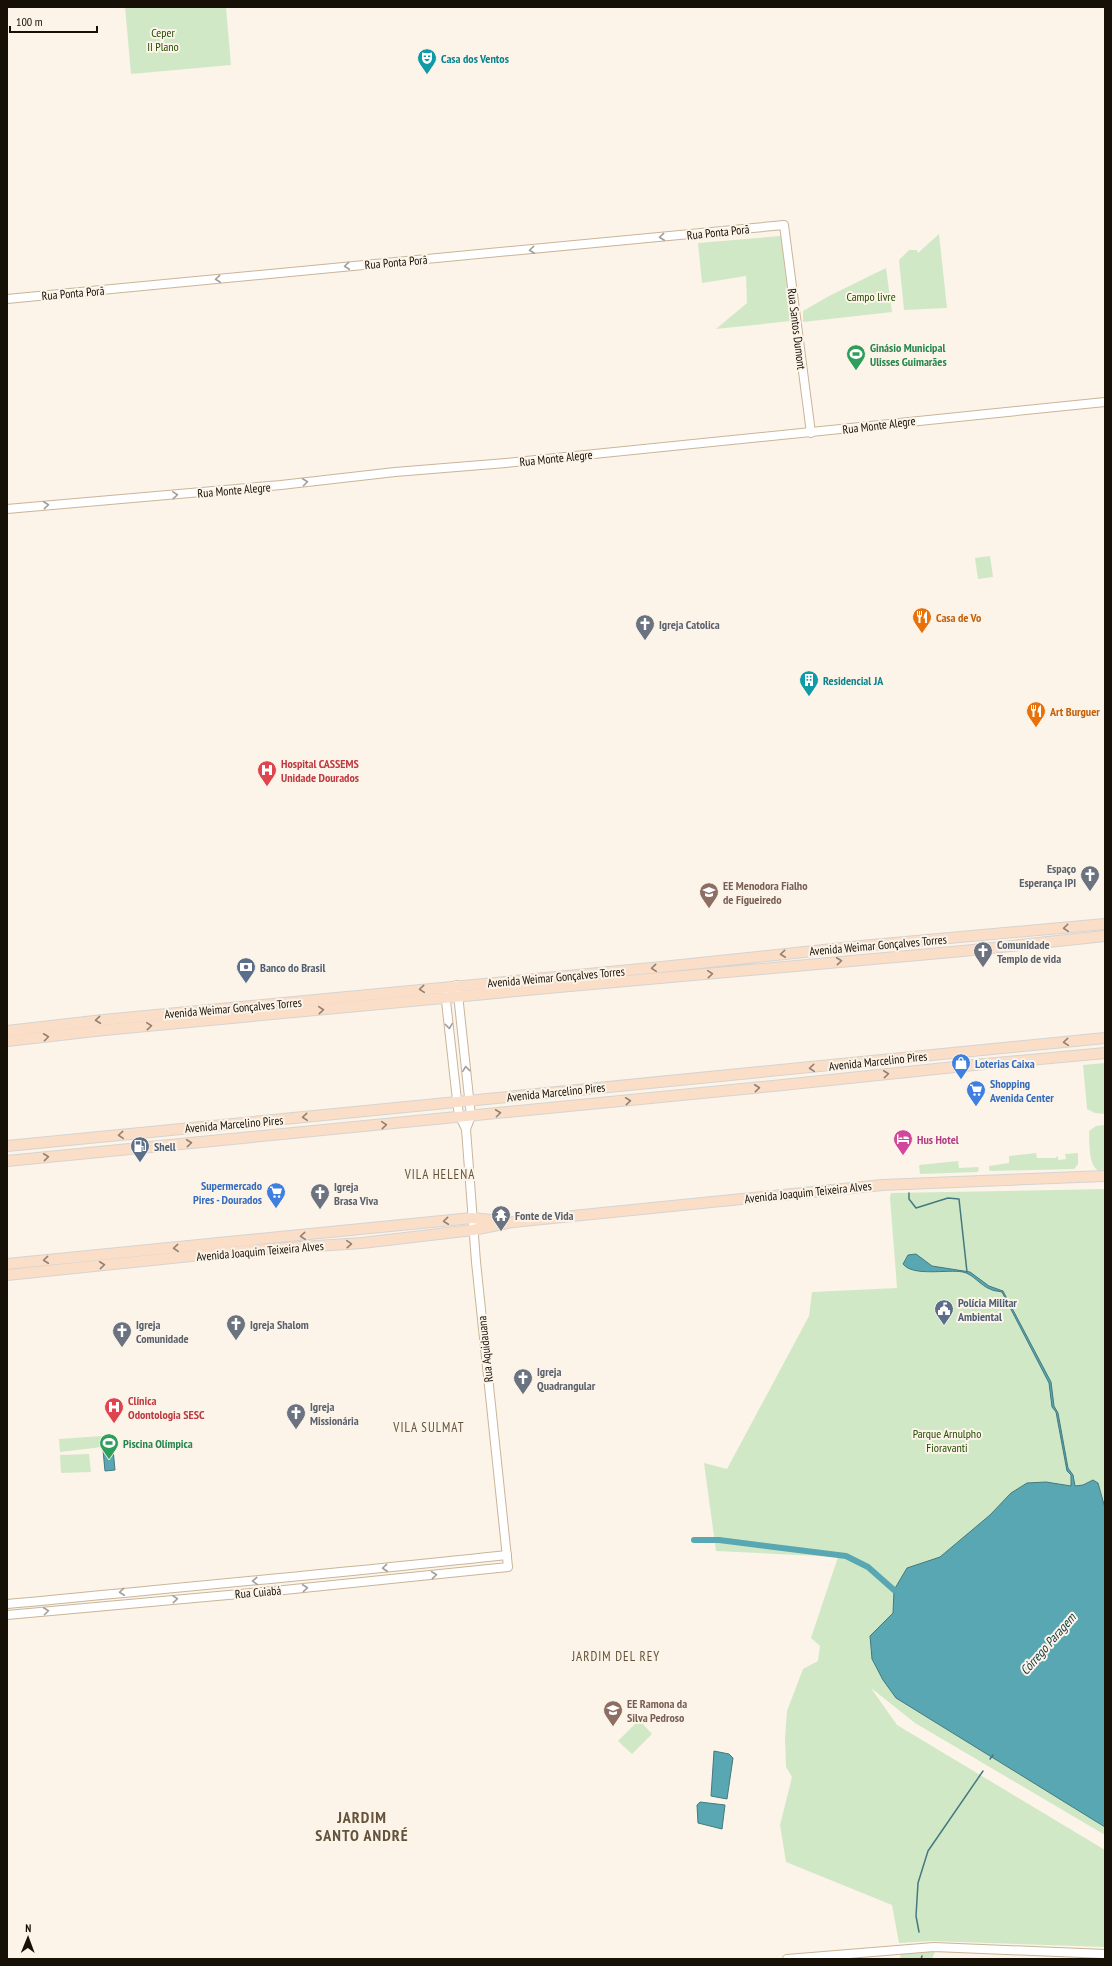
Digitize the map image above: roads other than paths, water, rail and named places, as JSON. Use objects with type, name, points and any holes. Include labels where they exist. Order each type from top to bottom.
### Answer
[{"type":"main road","name":"Avenida Weimar Gonçalves Torres","points":[[7,1031],[457,985],[662,967],[861,946],[1105,924]]},
{"type":"main road","name":"Avenida Weimar Gonçalves Torres","points":[[7,1041],[104,1030],[963,951],[1105,936]]},
{"type":"main road","name":"Avenida Marcelino Pires","points":[[7,1146],[607,1086],[673,1082],[973,1050],[1105,1038]]},
{"type":"main road","name":"Avenida Marcelino Pires","points":[[7,1161],[674,1096],[974,1064],[1105,1053]]},
{"type":"main road","points":[[771,1072],[773,1086]]},
{"type":"main road","points":[[673,1082],[674,1096]]},
{"type":"main road","name":"Avenida Joaquim Teixeira Alves","points":[[7,1275],[240,1251],[362,1243],[473,1230],[513,1222],[882,1185],[1105,1176]]},
{"type":"main road","name":"Avenida Joaquim Teixeira Alves","points":[[7,1264],[472,1218],[513,1222]]},
{"type":"street","name":"Rua Ponta Porã","points":[[7,299],[360,265],[486,255],[784,225]]},
{"type":"street","name":"Rua Santos Dumont","points":[[784,225],[811,433]]},
{"type":"street","name":"Rua Monte Alegre","points":[[7,509],[265,487],[395,472],[506,463],[811,433],[912,421],[1105,402]]},
{"type":"street","name":"Rua Aquidauana","points":[[457,985],[471,1116],[466,1130]]},
{"type":"street","name":"Rua Aquidauana","points":[[445,987],[457,1102],[460,1117],[466,1130],[473,1230],[508,1568]]},
{"type":"street","points":[[451,1050],[463,1049]]},
{"type":"street","name":"Rua Cuiabá","points":[[7,1604],[171,1587],[285,1578],[507,1555]]},
{"type":"street","name":"Rua Cuiabá","points":[[7,1615],[508,1568]]},
{"type":"street","points":[[787,1959],[934,1946],[1105,1954]]},
{"type":"water","points":[[916,1254],[932,1266],[970,1272],[989,1286],[1003,1291],[1051,1382],[1054,1406],[1058,1413],[1068,1468],[1073,1475],[1075,1486],[1083,1485],[1093,1480],[1098,1483],[1105,1508],[1105,1827],[896,1698],[883,1680],[872,1659],[870,1636],[893,1613],[894,1590],[907,1568],[940,1557],[990,1515],[1011,1493],[1027,1483],[1046,1482],[1071,1486],[1071,1475],[1067,1471],[1056,1412],[1052,1407],[1049,1383],[1002,1292],[987,1287],[967,1273],[956,1271],[931,1272],[914,1270],[903,1264],[908,1255]]},
{"type":"water","name":"Piscina Olímpica","points":[[113,1449],[115,1470],[105,1471],[103,1450]]},
{"type":"water","points":[[714,1751],[729,1754],[733,1758],[727,1799],[711,1796]]},
{"type":"water","points":[[700,1802],[725,1805],[722,1829],[698,1823],[697,1805]]},
{"type":"waterway","points":[[909,1193],[909,1199],[916,1208],[948,1198],[959,1199],[967,1272]]},
{"type":"waterway","points":[[694,1540],[719,1540],[846,1556],[868,1567],[894,1590]]},
{"type":"waterway","name":"Córrego Paragem","points":[[990,1759],[993,1755]]},
{"type":"waterway","name":"Córrego Paragem","points":[[919,1932],[916,1916],[918,1883],[928,1851],[983,1771]]},
{"type":"place","name":"Casa dos Ventos","points":[[427,75]]},
{"type":"place","name":"Ginásio Municipal Ulisses Guimarães","points":[[856,371]]},
{"type":"place","name":"Casa de Vo","points":[[922,634]]},
{"type":"place","name":"Igreja Catolica","points":[[645,641]]},
{"type":"place","name":"Residencial JA","points":[[809,697]]},
{"type":"place","name":"Art Burguer","points":[[1036,728]]},
{"type":"place","name":"Hospital CASSEMS Unidade Dourados","points":[[267,787]]},
{"type":"place","name":"Espaço Esperança IPI","points":[[1090,892]]},
{"type":"place","name":"EE Menodora Fialho de Figueiredo","points":[[709,909]]},
{"type":"place","name":"Comunidade Templo de vida","points":[[983,968]]},
{"type":"place","name":"Banco do Brasil","points":[[246,984]]},
{"type":"place","name":"Loterias Caixa","points":[[961,1080]]},
{"type":"place","name":"Shopping Avenida Center","points":[[976,1107]]},
{"type":"place","name":"Hus Hotel","points":[[903,1156]]},
{"type":"place","name":"Shell","points":[[140,1163]]},
{"type":"place","name":"Supermercado Pires - Dourados","points":[[276,1209]]},
{"type":"place","name":"Igreja Brasa Viva","points":[[320,1210]]},
{"type":"place","name":"Fonte de Vida","points":[[501,1232]]},
{"type":"place","name":"Polícia Militar Ambiental","points":[[944,1326]]},
{"type":"place","name":"Igreja Shalom","points":[[236,1341]]},
{"type":"place","name":"Igreja Comunidade","points":[[122,1348]]},
{"type":"place","name":"Igreja Quadrangular","points":[[523,1395]]},
{"type":"place","name":"Clínica Odontologia SESC","points":[[114,1424]]},
{"type":"place","name":"Igreja Missionária","points":[[296,1430]]},
{"type":"place","name":"Piscina Olímpica","points":[[109,1460]]},
{"type":"place","name":"EE Ramona da Silva Pedroso","points":[[613,1727]]},
{"type":"district","name":"VILA HELENA","points":[[440,1174]]},
{"type":"district","name":"VILA SULMAT","points":[[429,1427]]},
{"type":"district","name":"JARDIM DEL REY","points":[[616,1656]]},
{"type":"district","name":"JARDIM SANTO ANDRÉ","points":[[362,1826]]},
{"type":"park label","name":"Ceper II Plano","points":[[163,39]]},
{"type":"park label","name":"Campo livre","points":[[871,296]]},
{"type":"park label","name":"Parque Arnulpho Fioravanti","points":[[947,1440]]}]
